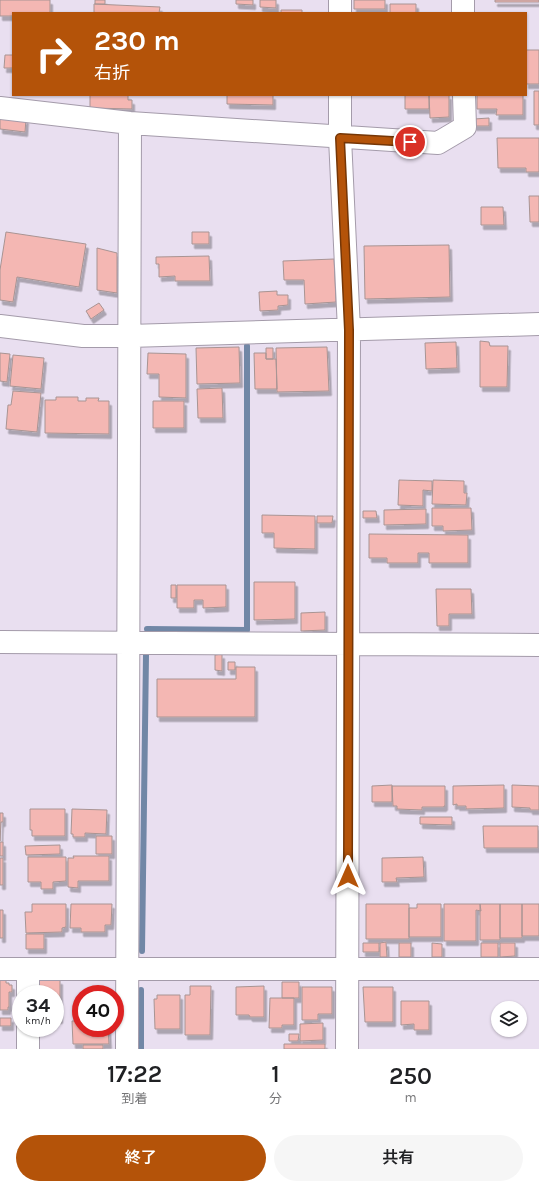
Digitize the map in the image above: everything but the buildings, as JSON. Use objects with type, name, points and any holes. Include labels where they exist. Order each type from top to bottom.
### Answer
[{"type":"street","points":[[340,0],[340,12]]},
{"type":"street","points":[[463,0],[463,12]]},
{"type":"street","points":[[340,96],[340,138],[349,330],[347,1049]]},
{"type":"street","points":[[0,108],[130,123],[340,138],[438,143],[465,127],[464,96]]},
{"type":"street","points":[[127,1049],[130,123]]},
{"type":"street","points":[[0,326],[83,336],[129,336],[539,324]]},
{"type":"street","points":[[0,642],[539,645]]},
{"type":"street","points":[[0,969],[539,969]]},
{"type":"street","points":[[28,969],[28,985]]},
{"type":"street","points":[[28,1037],[28,1049]]},
{"type":"waterway","points":[[147,629],[247,630],[247,346]]},
{"type":"waterway","points":[[142,951],[146,655]]},
{"type":"waterway","points":[[141,990],[141,1049]]},
{"type":"route","points":[[348,876],[349,330],[340,138],[410,142]]}]
